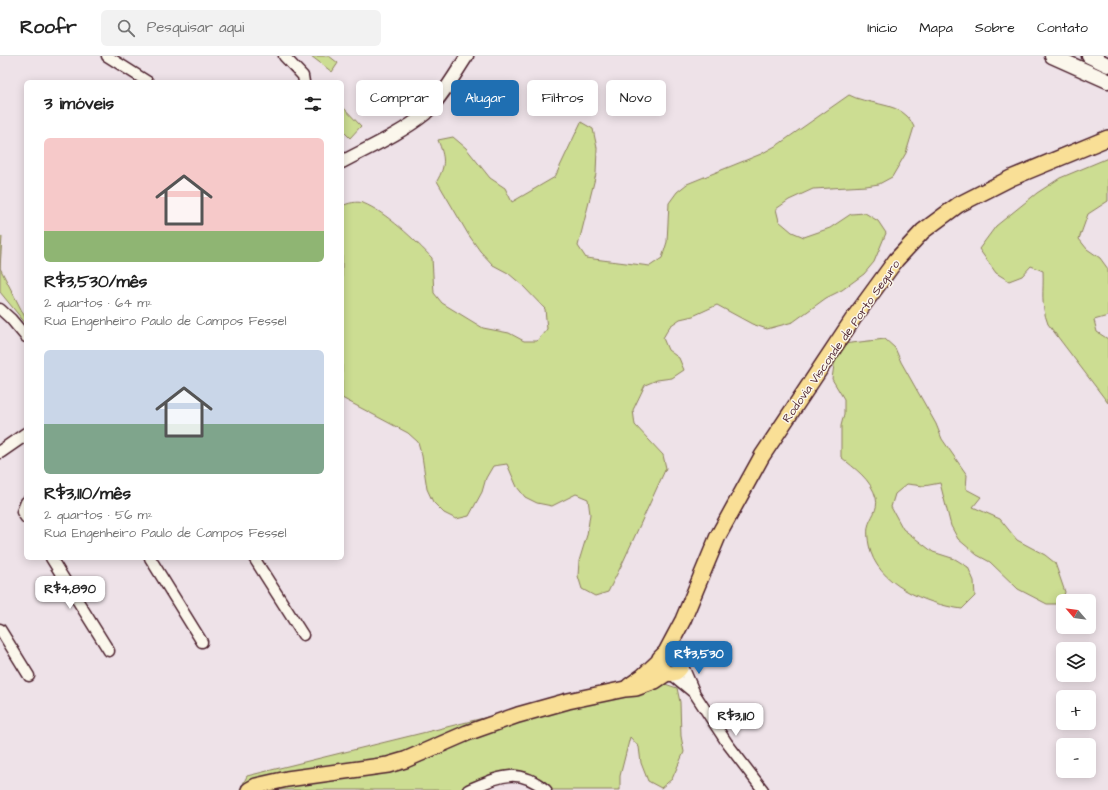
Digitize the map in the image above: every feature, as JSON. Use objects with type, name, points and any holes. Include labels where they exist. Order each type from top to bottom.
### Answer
[{"type":"main road","points":[[1052,56],[1108,81]]},
{"type":"main road","points":[[1089,56],[1108,65]]},
{"type":"main road","name":"Rodovia Visconde de Porto Seguro","points":[[671,663],[683,642],[683,620],[715,541],[734,504],[762,456],[853,319],[896,260],[923,232],[958,205],[1011,178],[1108,138]]},
{"type":"main road","points":[[249,790],[256,786],[287,779],[388,765],[405,760],[466,733],[518,715],[568,701],[612,693],[625,689],[643,676],[671,663]]},
{"type":"street","points":[[108,56],[145,80]]},
{"type":"street","points":[[284,56],[303,76],[304,80]]},
{"type":"street","points":[[344,161],[402,130],[426,113],[446,88],[467,56]]},
{"type":"street","points":[[0,309],[24,335]]},
{"type":"street","points":[[0,452],[24,435]]},
{"type":"street","points":[[52,560],[109,651]]},
{"type":"street","points":[[151,560],[202,642]]},
{"type":"street","points":[[255,560],[303,635]]},
{"type":"street","points":[[0,629],[3,642],[29,676]]},
{"type":"street","points":[[671,663],[695,694],[727,743],[763,790]]},
{"type":"street","points":[[671,663],[695,694]]},
{"type":"street","points":[[468,790],[491,780],[518,775],[536,781],[546,790]]},
{"type":"green space","points":[[311,56],[329,56],[338,63],[332,72]]},
{"type":"green space","points":[[849,95],[895,108],[907,116],[914,127],[906,153],[892,177],[879,184],[866,186],[813,189],[789,200],[776,209],[779,221],[792,232],[804,237],[830,228],[851,214],[865,213],[878,221],[886,233],[874,262],[864,274],[842,290],[826,298],[793,322],[767,329],[752,324],[717,305],[693,316],[680,319],[670,326],[663,338],[668,350],[679,358],[684,370],[672,378],[657,380],[645,385],[633,410],[635,425],[663,455],[666,468],[608,592],[595,596],[582,589],[578,576],[579,561],[587,535],[590,514],[588,499],[576,494],[552,506],[537,503],[525,497],[517,487],[507,464],[493,466],[486,478],[482,492],[469,516],[456,519],[444,513],[433,502],[427,489],[422,456],[418,442],[408,433],[344,399],[344,205],[347,204],[361,202],[372,207],[391,220],[432,258],[434,293],[442,303],[483,328],[509,333],[524,341],[537,341],[547,329],[545,309],[522,285],[508,273],[493,265],[480,251],[468,234],[437,181],[444,161],[438,140],[453,137],[466,148],[490,178],[505,188],[512,202],[555,177],[581,122],[593,129],[597,148],[596,174],[578,246],[586,258],[650,266],[662,258],[667,242],[669,203],[677,192],[687,184],[761,154],[779,144]]},
{"type":"green space","points":[[344,108],[361,126],[350,138],[344,132]]},
{"type":"green space","points":[[1108,158],[1108,201],[1088,214],[1079,239],[1087,249],[1100,258],[1108,269],[1108,316],[1094,320],[1097,332],[1108,339],[1108,403],[1048,324],[1043,304],[1043,271],[1031,266],[1022,276],[1009,281],[996,273],[979,249],[996,226],[1037,193],[1060,178]]},
{"type":"green space","points":[[0,236],[2,237],[0,268]]},
{"type":"green space","points":[[0,268],[24,315],[24,322],[0,292]]},
{"type":"green space","points":[[885,339],[895,348],[901,362],[936,424],[942,439],[967,475],[966,489],[981,497],[973,507],[1000,519],[1017,540],[1045,555],[1055,563],[1065,592],[1064,594],[1056,594],[1056,604],[1047,604],[1018,589],[990,562],[977,555],[958,539],[951,526],[940,483],[924,486],[907,484],[895,494],[891,507],[903,529],[933,552],[955,559],[968,567],[974,581],[975,596],[962,609],[948,606],[919,597],[905,590],[881,571],[874,559],[869,545],[868,536],[869,523],[877,502],[874,491],[857,470],[841,457],[841,426],[844,414],[844,399],[832,379],[834,365],[843,344]]},
{"type":"green space","points":[[662,683],[677,688],[680,702],[681,736],[684,752],[672,779],[661,788],[648,781],[641,763],[639,747],[630,737],[620,776],[620,790],[534,790],[527,779],[482,783],[459,790],[240,790],[247,776],[569,697]]}]
